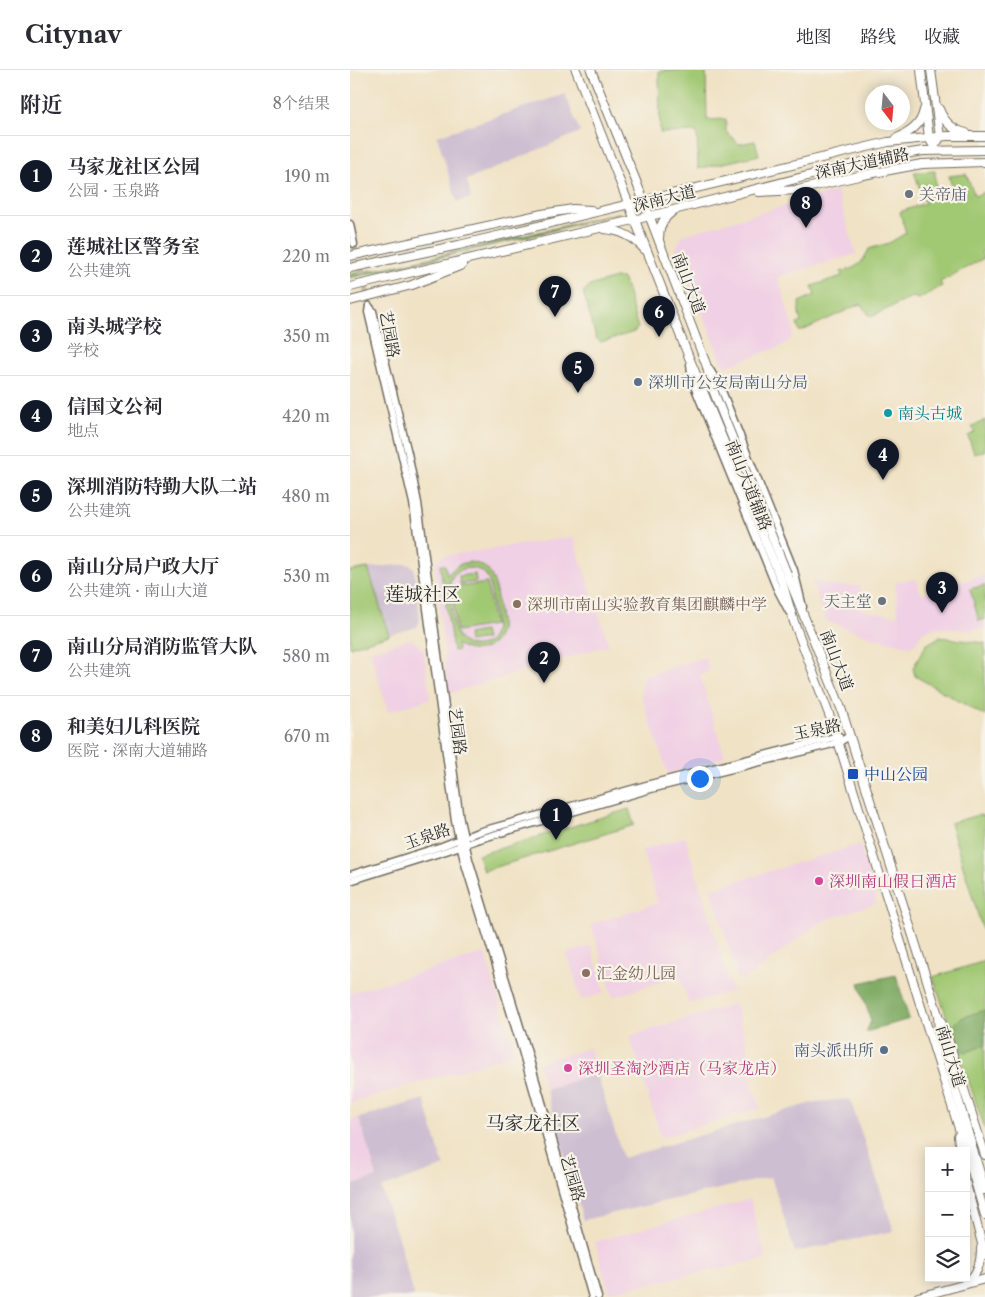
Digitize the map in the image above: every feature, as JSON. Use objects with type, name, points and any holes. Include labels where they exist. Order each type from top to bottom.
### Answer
[{"type":"main road","name":"南山大道","points":[[576,70],[688,355],[782,582],[794,622],[838,739],[960,1118]]},
{"type":"main road","name":"南山大道","points":[[591,70],[650,216],[720,406],[806,618],[850,736],[938,1016],[939,1035],[965,1147]]},
{"type":"main road","points":[[921,70],[929,138],[936,150]]},
{"type":"main road","points":[[932,70],[940,137],[936,150]]},
{"type":"main road","points":[[935,99],[942,116],[954,129],[968,134],[984,136]]},
{"type":"main road","points":[[888,142],[904,135],[918,124],[923,117],[926,101]]},
{"type":"main road","name":"深南大道","points":[[350,268],[459,245],[888,142],[940,137],[984,136]]},
{"type":"main road","name":"深南大道","points":[[350,287],[745,193],[874,159],[909,152],[985,150]]},
{"type":"main road","name":"深南大道辅路","points":[[745,193],[798,190],[922,164],[985,162]]},
{"type":"main road","points":[[660,245],[659,235],[662,223],[666,217],[678,209]]},
{"type":"main road","points":[[350,256],[562,211],[602,210]]},
{"type":"main road","points":[[459,245],[495,224]]},
{"type":"main road","points":[[592,230],[620,232],[636,240],[647,253]]},
{"type":"main road","points":[[350,301],[412,285],[478,258]]},
{"type":"main road","points":[[756,539],[766,544]]},
{"type":"main road","points":[[938,1016],[946,1033],[985,1155]]},
{"type":"main road","name":"南山大道","points":[[970,1158],[985,1190]]},
{"type":"main road","name":"南山大道","points":[[970,1164],[985,1215]]},
{"type":"main road","points":[[968,1192],[985,1255]]},
{"type":"main road","points":[[955,1287],[968,1281],[976,1273],[981,1256],[980,1241]]},
{"type":"main road","points":[[918,1297],[985,1279]]},
{"type":"street","points":[[350,224],[354,244]]},
{"type":"street","name":"艺园路","points":[[592,1297],[462,842],[418,503],[373,311],[369,306],[368,312],[414,512],[455,821],[462,842],[526,1046],[598,1297]]},
{"type":"street","name":"南山大道辅路","points":[[688,355],[692,380],[777,589],[794,622]]},
{"type":"street","name":"玉泉路","points":[[350,882],[462,842],[478,832],[650,784],[850,736]]},
{"type":"street","name":"玉泉路","points":[[350,875],[462,842]]},
{"type":"shaded area","points":[[565,94],[580,132],[467,180],[471,198],[457,202],[437,136]]},
{"type":"shaded area","points":[[837,191],[856,254],[778,277],[793,328],[793,335],[790,340],[778,348],[724,367],[676,248],[683,235]]},
{"type":"shaded area","name":"深圳市南山实验教育集团麒麟中学","points":[[573,537],[609,645],[448,694],[435,562],[443,556]]},
{"type":"shaded area","points":[[407,564],[414,567],[420,620],[417,627],[389,635],[368,568]]},
{"type":"shaded area","points":[[985,575],[985,627],[971,631],[939,627],[922,632],[915,644],[909,646],[871,637],[826,621],[811,581],[830,585],[860,586],[863,610],[898,616],[895,582],[916,579],[921,594]]},
{"type":"shaded area","points":[[411,639],[424,651],[430,699],[388,712],[370,651]]},
{"type":"shaded area","points":[[705,657],[710,671],[700,675],[725,757],[668,774],[641,695],[643,676]]},
{"type":"shaded area","points":[[685,837],[732,991],[689,1004],[680,976],[613,997],[591,924],[658,903],[642,850]]},
{"type":"shaded area","points":[[860,844],[877,903],[828,919],[817,925],[742,981],[738,978],[711,889]]},
{"type":"shaded area","name":"汇金幼儿园","points":[[591,946],[605,993],[581,1000],[567,953]]},
{"type":"shaded area","points":[[485,953],[515,1054],[350,1103],[350,993]]},
{"type":"shaded area","points":[[735,1004],[755,1071],[749,1073],[760,1108],[661,1138],[630,1036]]},
{"type":"shaded area","name":"深圳圣淘沙酒店（马家龙店）","points":[[589,1048],[597,1074],[546,1089],[538,1063]]},
{"type":"shaded area","points":[[597,1074],[623,1158],[815,1102],[850,1099],[894,1231],[795,1252],[771,1177],[583,1220],[546,1089]]},
{"type":"shaded area","points":[[424,1099],[445,1166],[381,1188],[399,1241],[414,1297],[350,1297],[350,1186],[377,1177],[359,1118]]},
{"type":"shaded area","points":[[359,1118],[377,1178],[350,1186],[350,1121]]},
{"type":"shaded area","points":[[750,1199],[766,1259],[609,1292],[595,1242]]},
{"type":"green space","points":[[706,70],[707,120],[726,119],[726,132],[739,144],[755,141],[759,155],[698,169],[697,132],[660,133],[659,71]]},
{"type":"green space","points":[[935,171],[936,195],[950,192],[952,187],[949,176],[966,174],[975,196],[985,192],[985,249],[981,252],[984,258],[940,282],[942,286],[919,299],[912,297],[871,317],[860,304],[800,332],[797,324],[801,322],[799,302],[815,295],[812,286],[842,276],[841,272],[862,262],[869,249],[889,243],[906,233],[900,212],[925,203],[914,172]]},
{"type":"green space","points":[[619,213],[528,237],[350,278],[350,274],[399,265]]},
{"type":"green space","points":[[615,278],[622,278],[624,280],[638,328],[634,332],[601,342],[596,338],[583,292],[589,286]]},
{"type":"green space","points":[[985,420],[985,451],[974,453],[968,436],[975,432],[972,427]]},
{"type":"green space","points":[[468,562],[484,567],[489,571],[494,583],[500,630],[492,644],[481,650],[469,650],[457,644],[458,650],[453,651],[440,565],[445,565],[447,575],[458,565]],"holes":[[[469,568],[482,572],[488,578],[495,621],[495,628],[490,640],[478,646],[466,644],[458,637],[454,626],[449,592],[451,579],[455,574],[460,570]]]},
{"type":"green space","points":[[368,568],[389,635],[350,647],[350,571]]},
{"type":"green space","points":[[475,574],[476,582],[460,584],[459,576]]},
{"type":"green space","points":[[487,583],[494,625],[457,631],[451,588]]},
{"type":"green space","points":[[985,585],[985,619],[979,621],[970,589]]},
{"type":"green space","points":[[484,631],[486,639],[469,642],[468,634]]},
{"type":"green space","points":[[939,637],[985,643],[985,716],[915,676],[913,668],[926,645]]},
{"type":"green space","points":[[629,809],[634,825],[483,871],[478,855]]},
{"type":"green space","name":"中山公园","points":[[978,815],[985,816],[985,938],[950,823]]},
{"type":"green space","points":[[985,961],[985,1129],[933,977]]},
{"type":"green space","points":[[896,975],[909,1019],[866,1032],[871,1021],[859,983]]},
{"type":"green space","points":[[985,1010],[985,1045],[967,1052],[963,1051],[955,1032],[957,1022],[961,1018]]},
{"type":"tunnel","points":[[354,244],[369,306]]},
{"type":"place","name":"关帝庙","points":[[909,194]]},
{"type":"place","name":"和美妇儿科医院","points":[[806,228]]},
{"type":"place","name":"南山分局消防监管大队","points":[[555,317]]},
{"type":"place","name":"南山分局户政大厅","points":[[659,337]]},
{"type":"place","name":"深圳市公安局南山分局","points":[[638,382]]},
{"type":"place","name":"深圳消防特勤大队二站","points":[[578,393]]},
{"type":"place","name":"南头古城","points":[[888,413]]},
{"type":"place","name":"信国文公祠","points":[[883,480]]},
{"type":"place","name":"天主堂","points":[[882,601]]},
{"type":"place","name":"深圳市南山实验教育集团麒麟中学","points":[[517,604]]},
{"type":"place","name":"南头城学校","points":[[942,613]]},
{"type":"place","name":"莲城社区警务室","points":[[544,683]]},
{"type":"place","name":"中山公园","points":[[853,774]]},
{"type":"place","name":"马家龙社区公园","points":[[556,840]]},
{"type":"place","name":"深圳南山假日酒店","points":[[819,881]]},
{"type":"place","name":"汇金幼儿园","points":[[586,973]]},
{"type":"place","name":"南头派出所","points":[[884,1050]]},
{"type":"place","name":"深圳圣淘沙酒店（马家龙店）","points":[[568,1068]]},
{"type":"district","name":"莲城社区","points":[[423,594]]},
{"type":"district","name":"马家龙社区","points":[[533,1123]]}]
